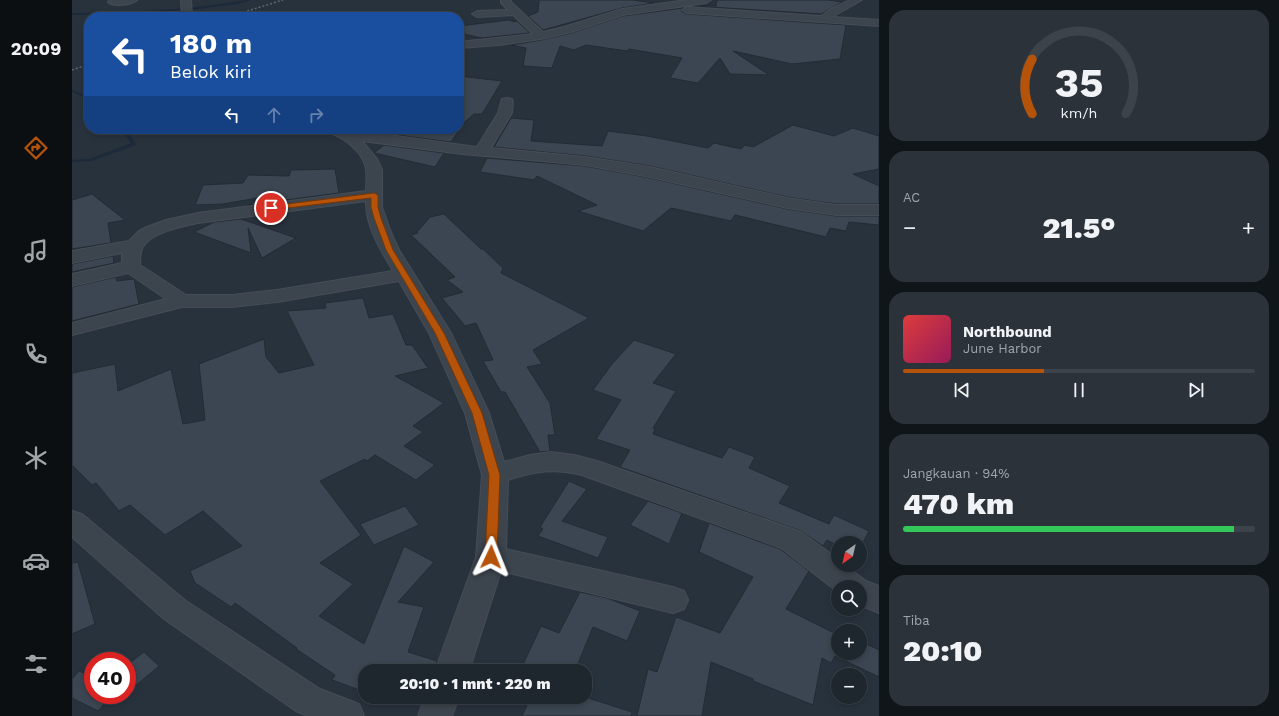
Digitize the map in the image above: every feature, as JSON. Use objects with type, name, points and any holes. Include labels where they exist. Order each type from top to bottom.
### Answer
[{"type":"street","points":[[113,2],[132,0]]},
{"type":"street","points":[[186,0],[187,12]]},
{"type":"street","points":[[464,45],[499,42],[541,36],[583,26],[622,12],[706,0]]},
{"type":"street","points":[[822,19],[834,11],[857,0]]},
{"type":"street","points":[[503,2],[516,12],[541,36]]},
{"type":"street","points":[[653,8],[879,23]]},
{"type":"street","points":[[477,14],[516,12]]},
{"type":"street","points":[[481,152],[505,113],[507,102]]},
{"type":"street","points":[[342,134],[360,146],[370,159],[374,170],[374,207],[381,230],[404,275],[440,333],[477,413],[495,475],[491,557],[480,595],[455,664]]},
{"type":"street","points":[[353,134],[481,152],[609,164],[807,207],[836,210],[879,210]]},
{"type":"street","points":[[131,267],[131,255],[135,245],[142,237],[176,222],[374,195]]},
{"type":"street","points":[[72,257],[135,245]]},
{"type":"street","points":[[72,280],[131,267],[182,301]]},
{"type":"street","points":[[72,329],[182,301],[232,300],[277,296],[404,275]]},
{"type":"street","points":[[495,475],[535,462],[550,460],[570,462],[588,467],[791,540],[816,557],[843,580]]},
{"type":"street","points":[[72,522],[175,610],[308,700],[347,716]]},
{"type":"street","points":[[491,557],[673,600]]},
{"type":"street","points":[[867,594],[879,600]]},
{"type":"street","points":[[435,716],[439,704]]},
{"type":"building","points":[[539,0],[633,0],[654,3],[622,8],[543,30],[528,16],[538,12]]},
{"type":"building","points":[[717,0],[828,0],[842,2],[821,14],[695,6],[716,6]]},
{"type":"building","points":[[683,8],[681,11],[687,14],[846,25],[840,59],[792,64],[733,51],[769,75],[730,74],[720,58],[698,83],[670,78],[682,58],[629,49],[627,51],[586,45],[574,50],[560,46],[552,68],[523,66],[526,48],[511,45],[571,33],[623,16]]},
{"type":"building","points":[[509,20],[514,22],[517,21],[530,33],[482,38],[464,34],[464,25]]},
{"type":"building","points":[[464,77],[502,81],[482,114],[474,114],[464,123]]},
{"type":"building","points":[[511,118],[534,120],[531,141],[602,146],[608,131],[647,136],[708,148],[714,143],[741,149],[745,145],[753,147],[793,125],[834,136],[853,128],[879,136],[879,169],[853,174],[879,186],[879,204],[836,204],[787,197],[650,166],[585,156],[494,147]]},
{"type":"building","points":[[399,134],[457,134],[451,142],[398,135]]},
{"type":"building","points":[[384,145],[444,153],[435,167],[374,153]]},
{"type":"building","points":[[487,158],[585,166],[650,178],[787,209],[836,216],[879,216],[879,225],[849,222],[846,231],[830,228],[826,237],[735,215],[731,221],[671,208],[643,231],[578,211],[597,205],[537,176],[534,180],[480,172]]},
{"type":"building","points":[[335,169],[339,193],[248,205],[263,197],[223,204],[195,205],[203,185],[243,183],[248,175],[289,176],[291,170]]},
{"type":"building","points":[[92,194],[125,220],[108,223],[111,243],[72,249],[72,200]]},
{"type":"building","points":[[444,214],[503,268],[501,273],[589,318],[533,350],[542,364],[527,367],[550,403],[555,435],[548,435],[550,451],[540,452],[505,392],[501,392],[483,361],[493,360],[476,323],[465,326],[442,298],[463,292],[447,280],[455,277],[411,235],[418,233],[417,232],[430,217]]},
{"type":"building","points":[[240,219],[296,238],[262,258],[248,228],[251,253],[194,232],[214,222]]},
{"type":"building","points":[[113,256],[114,263],[72,272],[72,264]]},
{"type":"building","points":[[116,277],[117,281],[134,279],[139,304],[72,321],[72,287]]},
{"type":"building","points":[[363,298],[369,318],[393,314],[406,345],[412,345],[428,368],[395,376],[444,403],[413,426],[423,432],[404,446],[435,465],[416,480],[375,455],[367,461],[365,459],[320,481],[361,535],[320,563],[353,584],[319,616],[364,644],[404,546],[434,562],[398,602],[424,607],[408,652],[437,661],[436,664],[358,664],[358,689],[332,680],[335,675],[296,649],[297,648],[235,603],[231,607],[195,583],[190,571],[242,546],[203,511],[165,535],[130,505],[119,511],[96,483],[92,485],[72,465],[72,373],[115,364],[118,391],[171,369],[183,424],[205,420],[199,364],[264,339],[266,357],[279,373],[314,365],[287,311],[326,308],[325,303]]},
{"type":"building","points":[[634,340],[676,354],[653,383],[676,391],[653,428],[655,429],[653,434],[722,458],[729,447],[755,457],[749,468],[790,486],[779,503],[829,524],[834,515],[869,531],[866,536],[831,536],[831,542],[827,540],[823,546],[801,531],[620,467],[630,450],[596,439],[621,400],[593,390],[612,364]]},
{"type":"building","points":[[569,481],[587,489],[562,521],[608,537],[598,558],[538,536],[543,529],[540,527]]},
{"type":"building","points":[[648,501],[682,513],[669,544],[630,525]]},
{"type":"building","points":[[405,506],[419,525],[374,545],[360,524]]},
{"type":"building","points":[[709,523],[780,549],[809,571],[786,609],[831,632],[831,660],[833,660],[831,663],[822,658],[813,705],[711,662],[702,716],[637,716],[648,669],[657,672],[676,617],[720,633],[753,577],[699,552]]},
{"type":"building","points":[[78,562],[95,624],[72,634],[72,563]]},
{"type":"building","points":[[580,592],[607,598],[640,611],[627,641],[593,627],[578,664],[523,664],[541,626],[559,633]]},
{"type":"building","points":[[867,644],[879,650],[879,677],[867,671],[867,668],[860,668],[843,660],[867,660]]},
{"type":"building","points":[[144,652],[159,666],[136,685],[136,658]]},
{"type":"building","points":[[79,671],[84,673],[84,704],[72,698],[72,679]]},
{"type":"building","points":[[592,699],[632,712],[631,716],[522,716],[527,705],[524,704],[592,704]]},
{"type":"building","points":[[84,704],[104,704],[98,711]]},
{"type":"waterway","points":[[161,12],[250,0]]},
{"type":"waterway","points":[[72,14],[84,14]]},
{"type":"waterway","points":[[72,91],[84,96]]},
{"type":"waterway","points":[[72,161],[90,160],[134,144],[127,134]]},
{"type":"railway","points":[[244,12],[283,0]]},
{"type":"railway","points":[[72,70],[84,66]]},
{"type":"route","points":[[271,208],[374,195],[374,207],[377,218],[390,250],[440,333],[477,413],[495,475],[491,557]]}]
